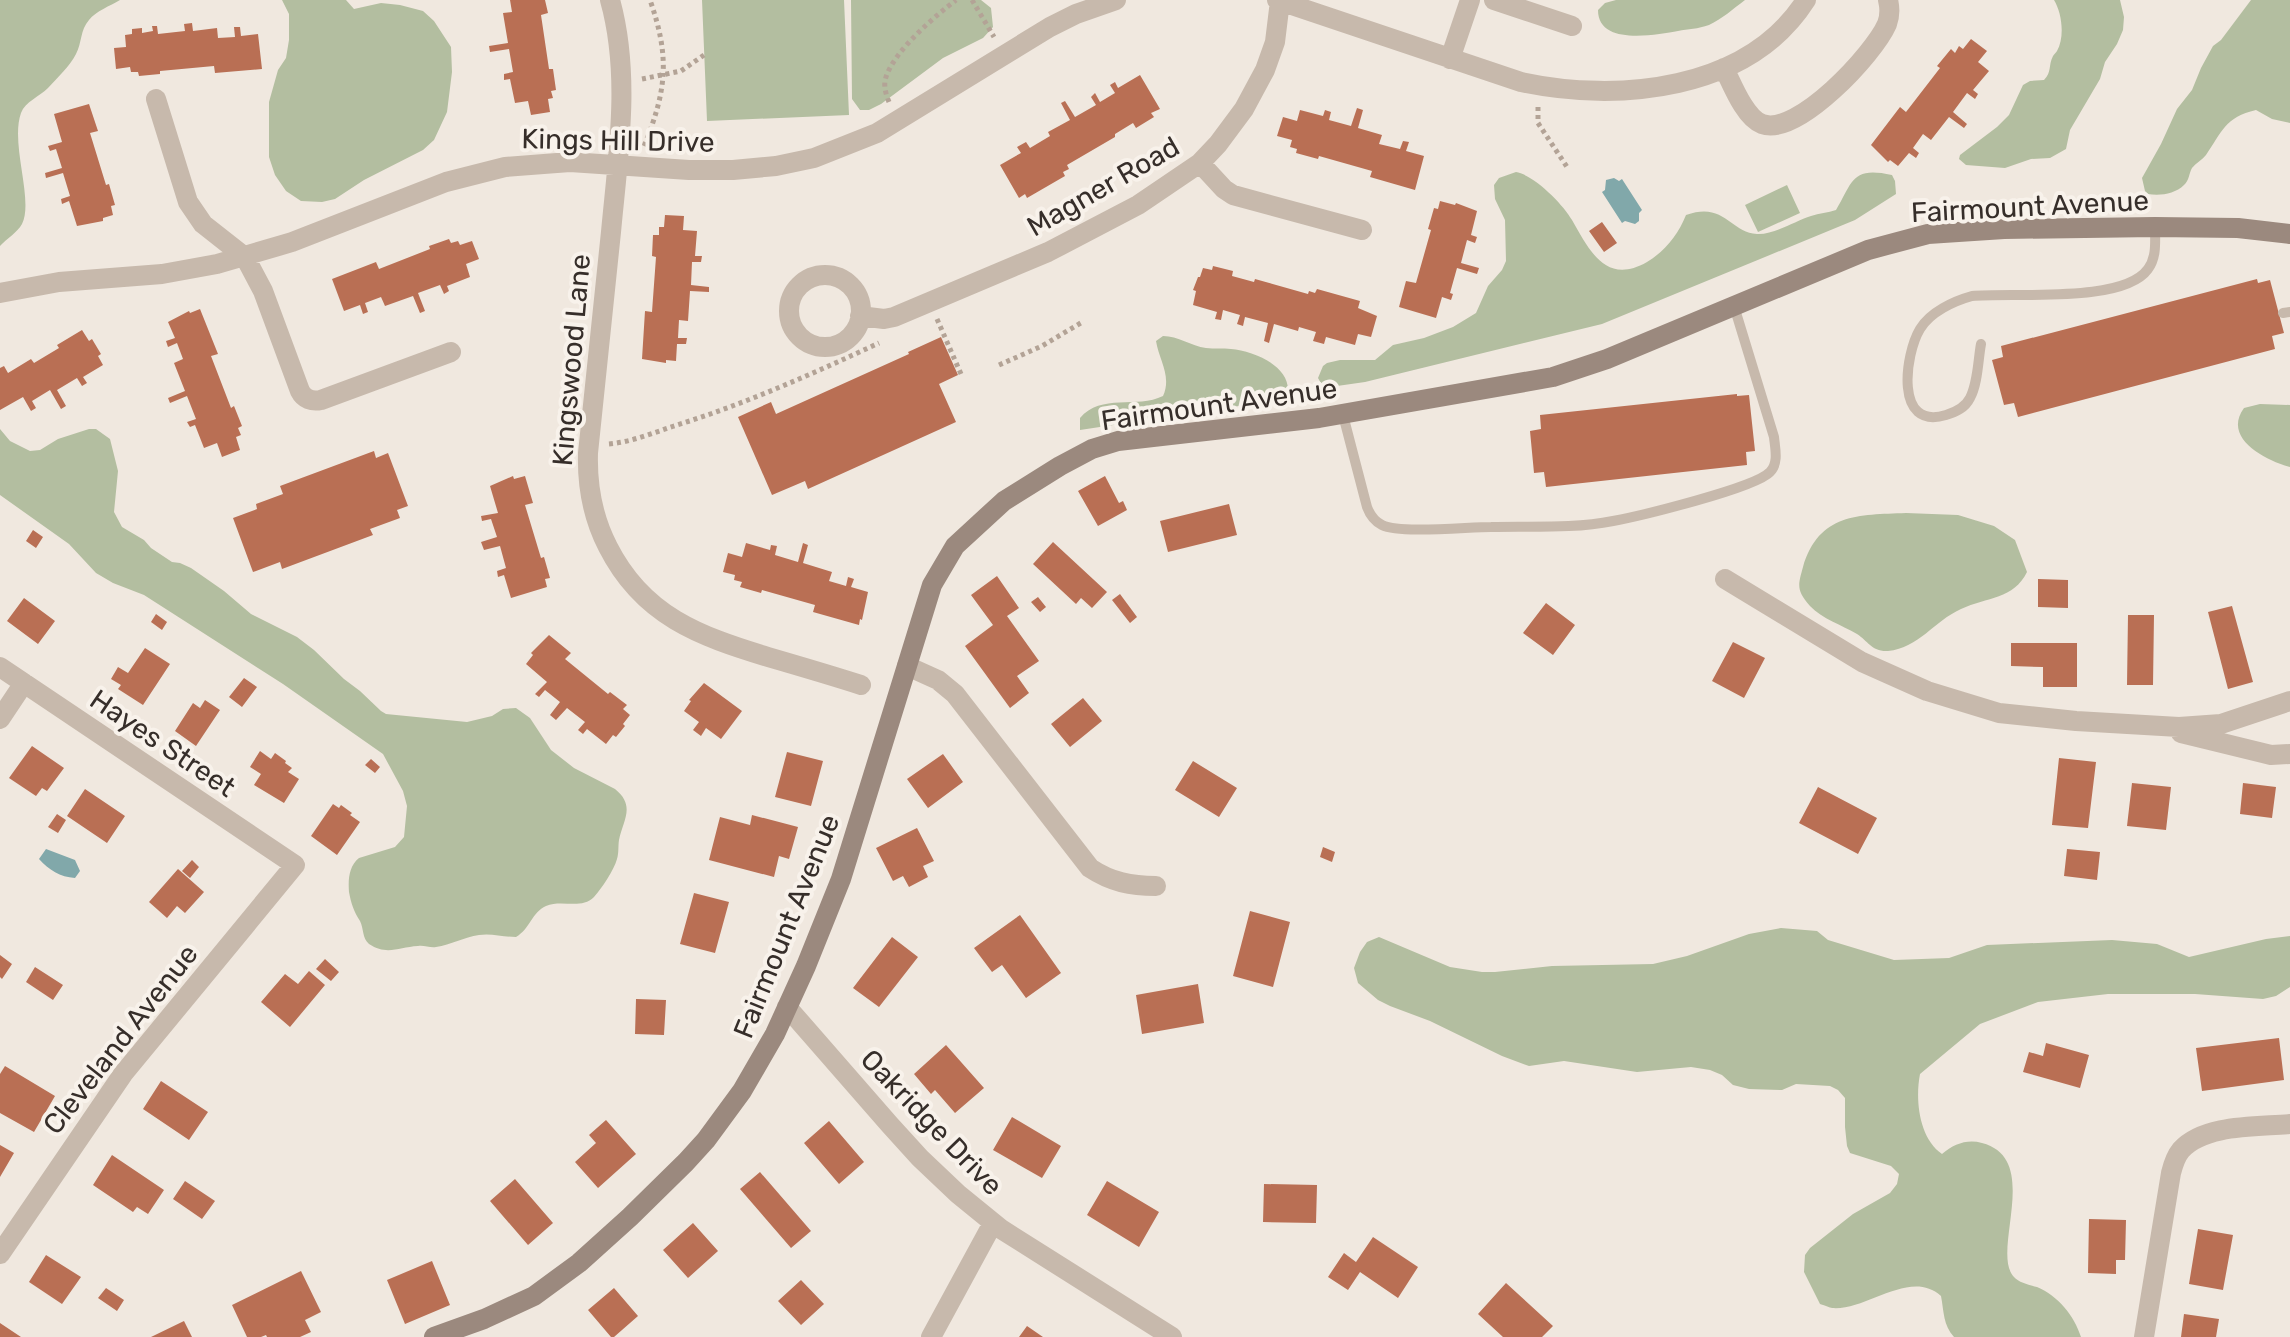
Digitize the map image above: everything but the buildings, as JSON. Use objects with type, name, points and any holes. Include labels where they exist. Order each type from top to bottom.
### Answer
[{"type":"street","name":"Kingswood Lane","points":[[610,0],[619,41],[627,164],[588,466],[591,501],[604,540],[633,585],[655,607],[678,623],[714,640],[861,685]]},
{"type":"street","name":"Kings Hill Drive","points":[[0,293],[59,282],[172,272],[245,257],[292,242],[431,187],[476,173],[532,163],[627,164],[709,171],[776,166],[814,158],[840,150],[899,121],[1062,20],[1116,0]]},
{"type":"street","points":[[1279,0],[1521,82],[1584,90],[1629,90],[1666,85],[1724,68],[1766,44],[1795,17],[1806,0]]},
{"type":"street","name":"Magner Road","points":[[860,316],[879,319],[894,317],[1048,252],[1138,205],[1200,163],[1231,127],[1265,70],[1275,42],[1279,0]]},
{"type":"street","points":[[1450,59],[1470,0]]},
{"type":"street","points":[[1494,0],[1572,26]]},
{"type":"street","points":[[1724,68],[1753,119],[1771,126],[1790,120],[1838,84],[1874,46],[1888,20],[1888,0]]},
{"type":"street","points":[[156,99],[188,202],[203,224],[245,257],[263,291],[300,391],[308,400],[321,400],[451,352]]},
{"type":"street","points":[[1200,163],[1233,195],[1362,230]]},
{"type":"street","name":"Fairmount Avenue","points":[[434,1337],[534,1296],[579,1263],[686,1162],[723,1118],[759,1063],[811,954],[845,867],[926,598],[939,570],[955,546],[1004,501],[1048,472],[1092,449],[1118,441],[1343,415],[1553,377],[1607,359],[1868,250],[1914,236],[1990,230],[2155,227],[2238,228],[2290,234]]},
{"type":"street","points":[[1725,579],[1862,662],[1927,691],[1999,713],[2179,727],[2221,724],[2290,701]]},
{"type":"street","points":[[907,666],[938,680],[955,694],[1090,868],[1115,881],[1135,886],[1156,886]]},
{"type":"street","name":"Hayes Street","points":[[0,667],[295,865]]},
{"type":"street","points":[[0,719],[24,683]]},
{"type":"street","points":[[2154,726],[2271,755],[2290,754]]},
{"type":"street","name":"Cleveland Avenue","points":[[0,1254],[123,1074],[295,865]]},
{"type":"street","name":"Oakridge Drive","points":[[787,1007],[920,1158],[958,1194],[993,1223],[1172,1337]]},
{"type":"street","points":[[2144,1337],[2171,1173],[2181,1150],[2214,1131],[2290,1124]]},
{"type":"street","points":[[931,1337],[993,1223]]},
{"type":"lane","points":[[1981,344],[1971,396],[1963,407],[1932,418],[1916,409],[1908,394],[1909,363],[1920,330],[1943,309],[1972,296],[2094,292],[2125,286],[2142,277],[2150,268],[2155,227]]},
{"type":"lane","points":[[1343,415],[1371,516],[1387,527],[1567,526],[1613,521],[1725,491],[1769,474],[1775,463],[1774,437],[1734,306]]},
{"type":"path","points":[[627,164],[657,114],[664,75],[662,43],[650,0]]},
{"type":"path","points":[[899,121],[886,95],[888,73],[917,34],[956,0]]},
{"type":"path","points":[[972,0],[1005,54]]},
{"type":"path","points":[[621,84],[681,71],[704,55]]},
{"type":"path","points":[[1538,106],[1538,123],[1567,167]]},
{"type":"path","points":[[936,316],[961,374]]},
{"type":"path","points":[[999,365],[1042,346],[1084,321]]},
{"type":"path","points":[[608,444],[722,411],[881,342]]},
{"type":"green space","points":[[0,0],[120,0],[89,20],[70,63],[21,113],[18,140],[25,214],[20,227],[0,246]]},
{"type":"green space","points":[[282,0],[346,0],[354,9],[381,3],[400,5],[423,11],[434,21],[451,47],[452,72],[447,112],[434,140],[423,150],[364,180],[335,199],[301,201],[286,191],[275,175],[269,157],[269,102],[278,70],[286,58],[289,40],[289,14]]},
{"type":"green space","points":[[702,0],[844,0],[849,115],[707,121]]},
{"type":"green space","points":[[851,0],[981,0],[991,8],[993,27],[983,38],[943,58],[881,104],[869,110],[860,110],[852,99]]},
{"type":"green space","points":[[1616,0],[1745,0],[1709,25],[1629,36],[1607,29],[1600,21],[1598,10],[1605,3]]},
{"type":"green space","points":[[2054,0],[2120,0],[2124,17],[2117,44],[2070,130],[2066,149],[2050,158],[2031,159],[2005,168],[1966,165],[1959,159],[1960,155],[2009,115],[2023,85],[2044,80],[2048,74],[2062,32],[2061,18]]},
{"type":"green space","points":[[2251,0],[2290,0],[2290,123],[2272,119],[2256,110],[2237,117],[2225,126],[2206,155],[2192,168],[2184,185],[2167,194],[2148,194],[2142,178],[2177,109],[2192,90],[2213,46]]},
{"type":"green space","points":[[1516,172],[1547,191],[1568,213],[1600,261],[1620,270],[1647,262],[1660,253],[1675,236],[1686,215],[1699,212],[1718,214],[1748,232],[1764,234],[1836,210],[1850,184],[1861,175],[1892,175],[1896,194],[1855,220],[1602,324],[1365,382],[1330,387],[1322,385],[1318,378],[1327,363],[1375,360],[1393,345],[1453,327],[1476,313],[1488,286],[1506,261],[1505,220],[1495,199],[1494,185],[1499,178]]},
{"type":"green space","points":[[1787,185],[1800,213],[1758,232],[1745,205]]},
{"type":"green space","points":[[1163,336],[1200,347],[1240,350],[1259,356],[1283,374],[1288,391],[1272,401],[1080,430],[1080,418],[1098,406],[1153,400],[1163,396],[1166,375],[1156,341]]},
{"type":"green space","points":[[2260,404],[2290,405],[2290,467],[2259,453],[2242,438],[2238,429],[2244,408]]},
{"type":"green space","points":[[0,429],[10,441],[30,451],[40,450],[58,439],[89,429],[96,429],[110,439],[118,471],[114,512],[122,527],[172,562],[191,568],[251,614],[297,637],[386,714],[467,722],[492,716],[503,709],[516,708],[530,718],[551,750],[574,768],[615,789],[625,801],[627,807],[617,859],[594,897],[583,903],[546,906],[516,937],[473,936],[436,947],[387,950],[369,944],[351,900],[350,873],[359,858],[395,847],[404,837],[407,806],[403,791],[383,754],[283,684],[144,595],[96,573],[69,544],[0,495]]},
{"type":"green space","points":[[1906,513],[1958,515],[1994,526],[2015,540],[2027,572],[2007,592],[1951,614],[1909,645],[1883,651],[1815,611],[1802,596],[1800,578],[1810,549],[1830,527],[1857,517]]},
{"type":"green space","points":[[1781,928],[1817,931],[1828,940],[1894,960],[1949,958],[1987,945],[2112,940],[2157,944],[2189,957],[2290,936],[2290,987],[2276,996],[2263,999],[2195,994],[2108,994],[2038,1002],[1980,1024],[1920,1074],[1920,1118],[1934,1147],[1942,1154],[1961,1143],[1971,1142],[1982,1143],[2000,1152],[2009,1167],[2013,1186],[2008,1265],[2016,1279],[2045,1291],[2058,1301],[2070,1314],[2081,1337],[1954,1337],[1946,1323],[1941,1296],[1929,1289],[1916,1286],[1902,1288],[1845,1307],[1832,1308],[1820,1304],[1804,1272],[1805,1255],[1810,1248],[1853,1214],[1890,1193],[1897,1184],[1899,1174],[1891,1166],[1850,1153],[1845,1127],[1845,1098],[1838,1090],[1830,1086],[1796,1084],[1782,1090],[1749,1089],[1733,1085],[1710,1070],[1691,1067],[1637,1072],[1564,1061],[1529,1066],[1378,1000],[1358,983],[1354,968],[1367,942],[1379,937],[1450,967],[1495,972],[1552,966],[1653,964],[1687,956],[1749,934]]},
{"type":"water","points":[[1622,179],[1642,210],[1635,224],[1622,223],[1602,192],[1606,180]]},
{"type":"water","points":[[46,849],[75,860],[80,871],[75,878],[51,870],[39,859]]}]
